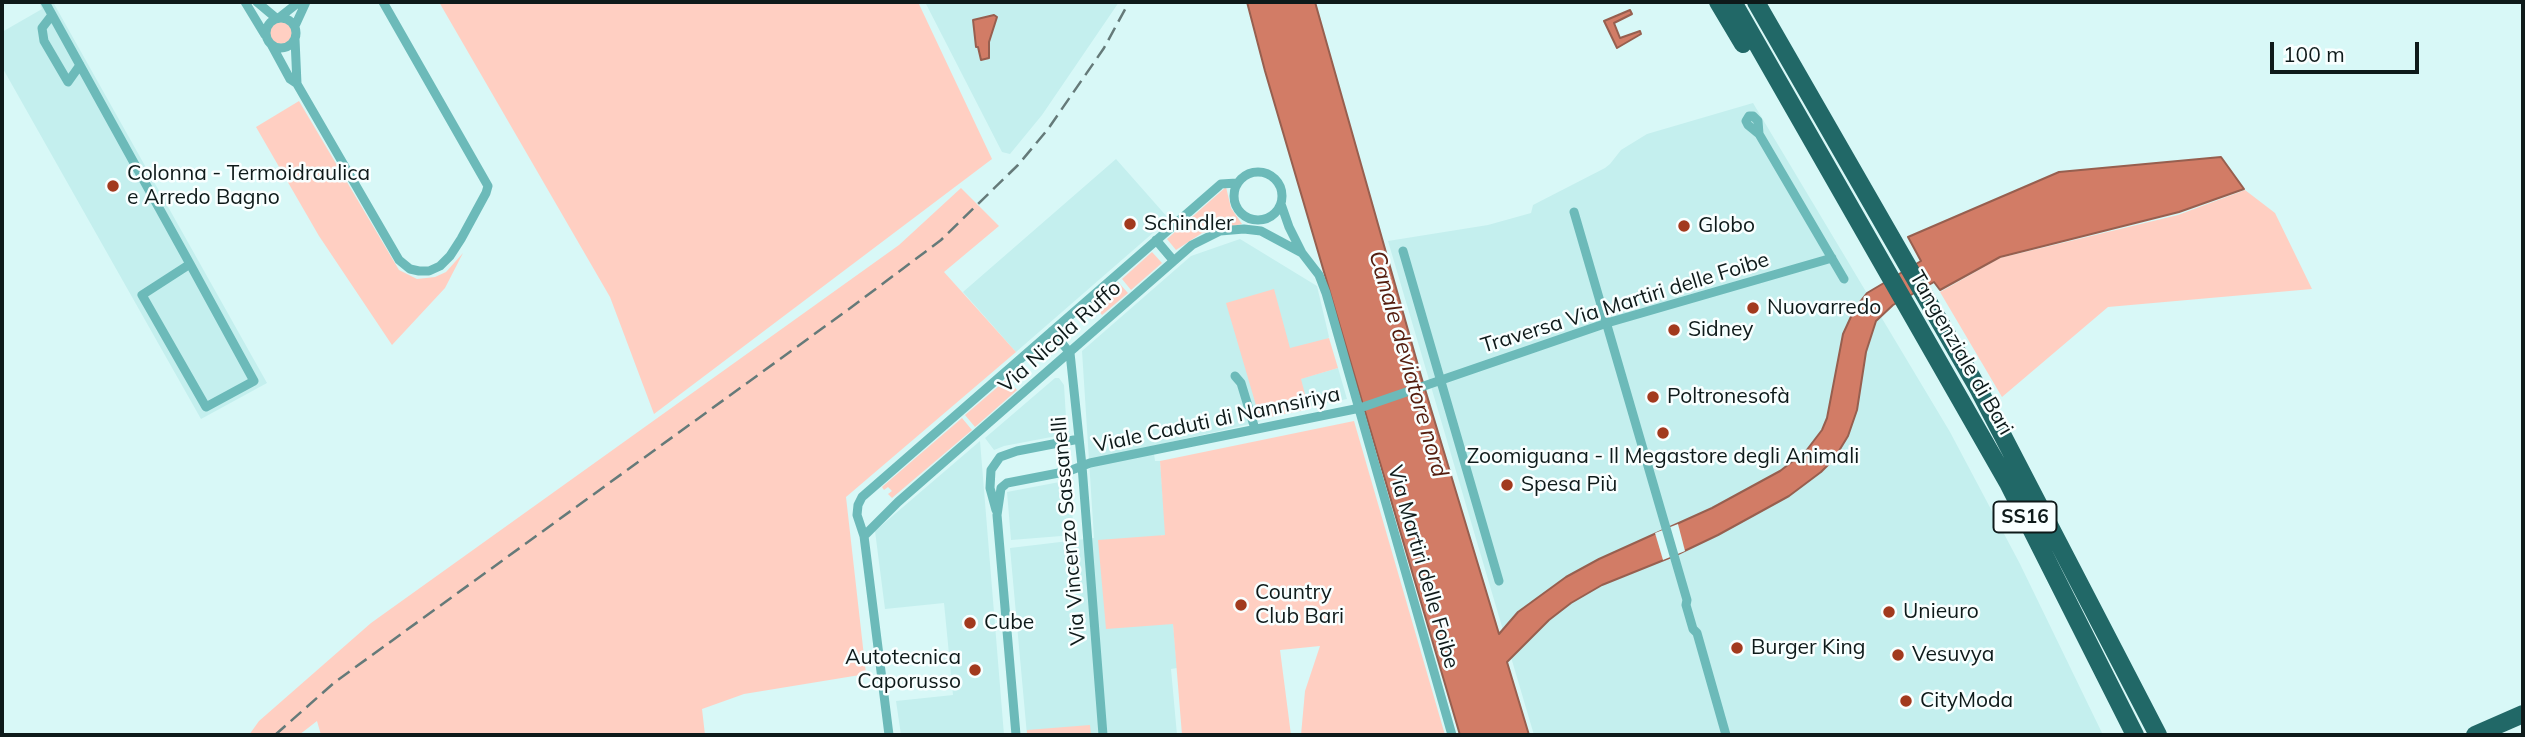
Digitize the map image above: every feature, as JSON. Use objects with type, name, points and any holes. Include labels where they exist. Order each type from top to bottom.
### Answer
[{"type":"highway","points":[[1718,2],[1759,70],[1794,108]]},
{"type":"highway","name":"Tangenziale di Bari","points":[[1733,2],[2008,483],[2132,732]]},
{"type":"highway","name":"Tangenziale di Bari","points":[[1756,2],[1979,390],[2158,735]]},
{"type":"highway","points":[[2145,708],[2166,735]]},
{"type":"highway","points":[[2475,735],[2523,714]]},
{"type":"street","points":[[45,2],[190,264],[254,381],[206,407],[142,295],[190,264]]},
{"type":"street","points":[[245,2],[399,260],[410,269],[429,271],[440,266],[450,256],[488,186],[383,2]]},
{"type":"street","points":[[257,2],[278,18],[289,20],[295,26]]},
{"type":"street","points":[[265,35],[269,23],[299,2]]},
{"type":"street","points":[[296,84],[295,26],[306,2]]},
{"type":"street","points":[[52,15],[43,28],[44,41],[68,82],[80,65]]},
{"type":"street","points":[[271,44],[284,48],[295,39]]},
{"type":"street","points":[[1759,134],[1844,279]]},
{"type":"street","points":[[1244,229],[1255,220],[1270,216],[1281,204],[1278,182],[1265,172],[1248,173],[1237,183],[1234,198],[1236,206],[1247,217],[1255,220],[1261,231]]},
{"type":"street","name":"Via Nicola Ruffo","points":[[889,735],[864,536],[857,515],[862,497],[1221,184],[1237,183]]},
{"type":"street","name":"Via Martiri delle Foibe","points":[[1281,204],[1289,227],[1319,275],[1326,293],[1452,735]]},
{"type":"street","points":[[1574,212],[1667,529],[1687,600],[1686,606],[1693,629],[1697,633],[1726,735]]},
{"type":"street","name":"Via Nicola Ruffo","points":[[864,536],[898,502],[1192,246],[1220,231],[1244,229],[1261,231],[1303,253]]},
{"type":"street","points":[[1156,240],[1173,260]]},
{"type":"street","points":[[1403,251],[1499,581]]},
{"type":"street","name":"Traversa Via Martiri delle Foibe","points":[[1360,408],[1607,323],[1832,258]]},
{"type":"street","points":[[1052,331],[1070,353]]},
{"type":"street","name":"Via Vincenzo Sassanelli","points":[[1070,353],[1082,466],[1103,735]]},
{"type":"street","points":[[1235,376],[1241,383],[1255,429]]},
{"type":"street","name":"Viale Caduti di Nannsiriya","points":[[997,515],[1002,488],[1007,483],[1360,408]]},
{"type":"street","points":[[1016,735],[997,515],[990,488],[991,470],[1000,457],[1017,451],[1079,439]]},
{"type":"shaded area","name":"Colonna - Termoidraulica e Arredo Bagno","points":[[39,2],[53,2],[267,383],[201,419],[2,67],[2,32],[42,9]]},
{"type":"shaded area","points":[[439,2],[918,2],[992,159],[654,414],[610,297]]},
{"type":"shaded area","points":[[925,2],[1119,2],[1042,115],[1010,154],[1002,152]]},
{"type":"shaded area","points":[[281,22],[289,25],[292,33],[289,41],[281,44],[273,41],[270,33],[273,25]]},
{"type":"shaded area","points":[[299,101],[399,270],[417,279],[435,277],[446,272],[463,253],[445,288],[392,345],[319,236],[256,127]]},
{"type":"shaded area","points":[[1753,103],[1950,432],[2020,564],[2103,735],[1534,735],[1388,241],[1488,225],[1531,213],[1533,205],[1605,168],[1621,150],[1647,134]]},
{"type":"shaded area","points":[[1116,159],[1169,219],[1016,352],[963,292]]},
{"type":"shaded area","points":[[1226,187],[1231,208],[1242,224],[1202,233],[1176,250],[1167,239]]},
{"type":"shaded area","points":[[961,188],[999,226],[944,272],[1016,352],[846,497],[866,674],[744,694],[702,709],[705,735],[321,735],[317,721],[299,735],[249,735],[259,721],[371,623],[899,245]]},
{"type":"shaded area","points":[[2245,190],[2275,213],[2312,289],[2108,307],[2002,397],[1940,292],[2000,258],[2178,215]]},
{"type":"shaded area","points":[[1240,239],[1317,286],[1329,337],[1259,422],[1153,446],[1155,461],[1160,461],[1166,535],[1161,535],[1168,624],[1173,623],[1177,668],[1171,669],[1177,735],[1027,735],[1010,548],[1094,538],[1082,351],[1191,256]]},
{"type":"shaded area","points":[[1152,252],[1162,263],[1131,290],[1122,279]]},
{"type":"shaded area","points":[[1118,282],[1128,293],[1102,315],[1093,304]]},
{"type":"shaded area","points":[[1274,289],[1290,348],[1329,338],[1338,368],[1301,379],[1309,409],[1260,419],[1226,303]]},
{"type":"shaded area","points":[[1338,368],[1347,399],[1309,407],[1300,379]]},
{"type":"shaded area","points":[[1055,378],[1059,378],[1064,385],[1067,434],[994,450],[985,438]]},
{"type":"shaded area","points":[[1007,379],[1017,390],[975,427],[965,415]]},
{"type":"shaded area","points":[[962,418],[972,430],[892,498],[888,494],[892,491],[888,487],[884,490],[882,487]]},
{"type":"shaded area","points":[[1354,421],[1445,735],[1301,735],[1305,691],[1320,646],[1280,650],[1291,735],[1182,735],[1173,624],[1106,629],[1098,540],[1165,535],[1160,461]]},
{"type":"shaded area","points":[[980,441],[1004,735],[901,735],[896,701],[953,695],[944,603],[885,609],[875,531]]},
{"type":"shaded area","points":[[1070,480],[1074,535],[1011,540],[1007,492]]},
{"type":"shaded area","points":[[1090,725],[1091,735],[1027,735],[1027,730]]},
{"type":"water","name":"Canale deviatore nord","points":[[1247,2],[1315,2],[1421,376],[1499,634],[1518,612],[1566,577],[1599,559],[1712,508],[1780,471],[1806,451],[1822,430],[1827,418],[1843,334],[1855,308],[1867,293],[1921,261],[1908,237],[2059,172],[2221,157],[2244,189],[2179,212],[2000,257],[1940,290],[1934,282],[1893,305],[1876,321],[1866,352],[1857,410],[1848,436],[1834,459],[1821,472],[1789,496],[1718,535],[1602,585],[1571,603],[1549,620],[1507,662],[1529,735],[1460,735]]},
{"type":"water","points":[[1630,10],[1632,14],[1614,23],[1620,38],[1640,31],[1641,34],[1617,48],[1604,21]]},
{"type":"water","points":[[994,15],[997,17],[989,42],[989,58],[981,60],[976,47],[973,20]]},
{"type":"pier","points":[[1678,524],[1685,551],[1663,560],[1655,533]]},
{"type":"railway","points":[[275,735],[335,682],[941,240],[1018,165],[1048,129],[1104,48],[1129,2]]},
{"type":"place","name":"Colonna - Termoidraulica e Arredo Bagno","points":[[113,186]]},
{"type":"place","name":"Schindler","points":[[1130,224]]},
{"type":"place","name":"Globo","points":[[1684,226]]},
{"type":"place","name":"Nuovarredo","points":[[1753,308]]},
{"type":"place","name":"Sidney","points":[[1674,330]]},
{"type":"place","name":"Poltronesofà","points":[[1653,397]]},
{"type":"place","name":"Zoomiguana - Il Megastore degli Animali","points":[[1663,433]]},
{"type":"place","name":"Spesa Più","points":[[1507,485]]},
{"type":"place","name":"Country Club Bari","points":[[1241,605]]},
{"type":"place","name":"Unieuro","points":[[1889,612]]},
{"type":"place","name":"Cube","points":[[970,623]]},
{"type":"place","name":"Burger King","points":[[1737,648]]},
{"type":"place","name":"Vesuvya","points":[[1898,655]]},
{"type":"place","name":"Autotecnica Caporusso","points":[[975,670]]},
{"type":"place","name":"CityModa","points":[[1906,701]]}]
